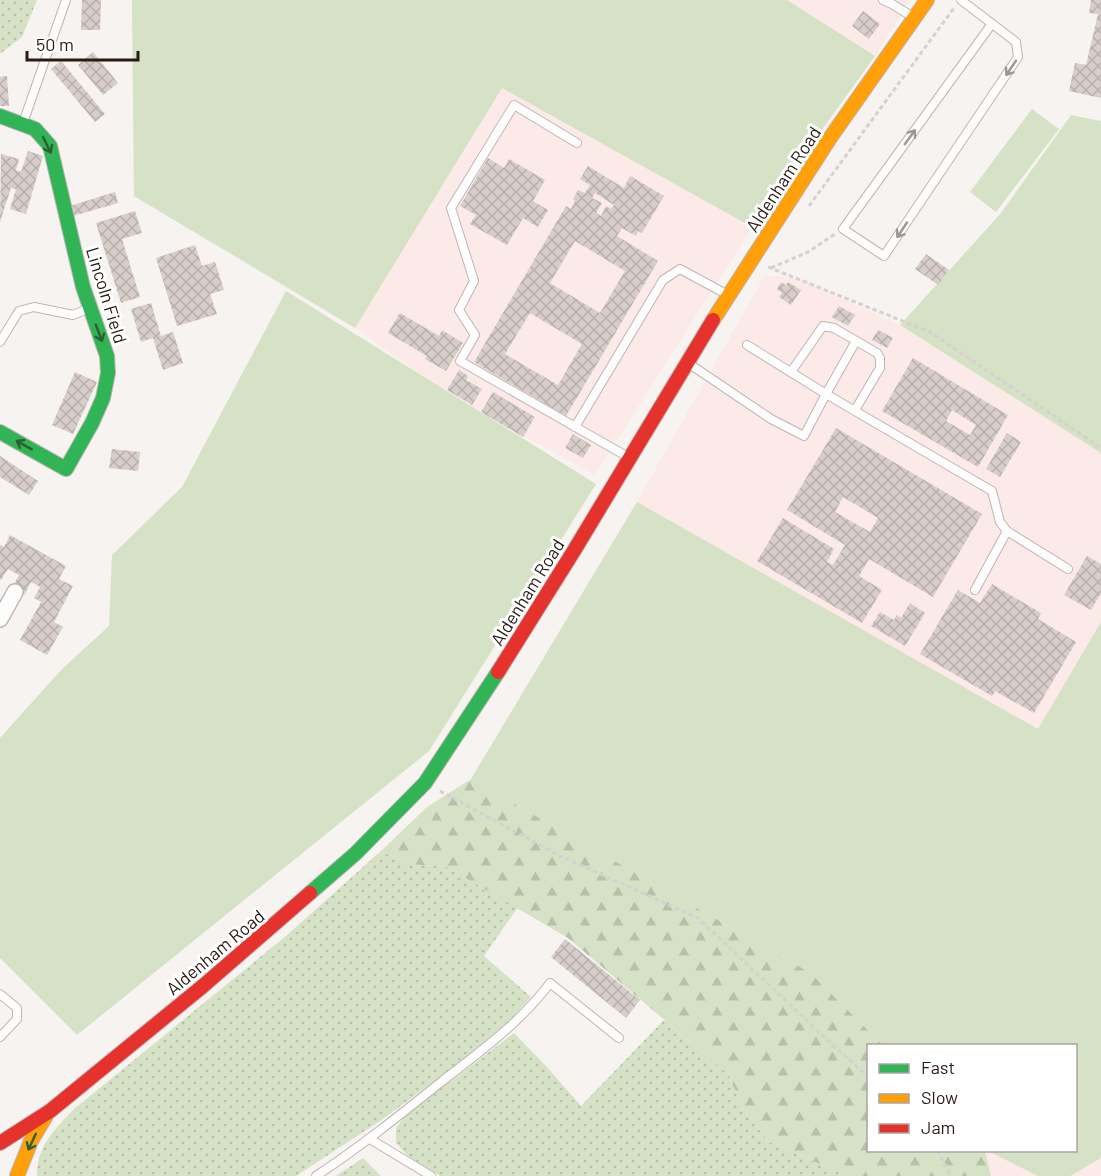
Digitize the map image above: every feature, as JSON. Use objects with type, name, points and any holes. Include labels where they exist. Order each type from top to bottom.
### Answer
[{"type":"main road","name":"Aldenham Road","points":[[0,1143],[50,1111],[203,986],[356,854],[425,783],[468,719],[686,362],[830,138],[927,0]]},
{"type":"main road","name":"Lincoln Field","points":[[0,116],[35,129],[50,146],[89,309],[106,354],[108,371],[106,387],[97,411],[66,469],[0,432]]},
{"type":"main road","name":"Aldenham Road","points":[[16,1176],[31,1141],[50,1111]]},
{"type":"main road","points":[[5,1157],[16,1176]]},
{"type":"street","points":[[0,618],[15,592]]},
{"type":"lane","points":[[23,123],[66,0]]},
{"type":"lane","points":[[883,0],[915,18]]},
{"type":"lane","points":[[961,0],[1016,42],[1018,57],[885,256],[843,229],[991,25]]},
{"type":"lane","points":[[577,143],[514,105],[451,208],[474,281],[459,310],[475,335],[460,361],[629,458]]},
{"type":"lane","points":[[575,426],[663,280],[680,269],[730,296]]},
{"type":"lane","points":[[0,342],[19,311],[34,307],[73,315],[89,309]]},
{"type":"lane","points":[[791,372],[824,326],[834,328],[877,353],[881,363],[880,368],[855,410]]},
{"type":"lane","points":[[686,362],[771,419],[804,436],[856,341]]},
{"type":"lane","points":[[747,345],[992,491],[1000,522],[1007,531],[1068,569]]},
{"type":"lane","points":[[975,590],[1007,531]]},
{"type":"lane","points":[[316,1176],[370,1139],[508,1030],[533,1005],[550,983],[619,1038]]},
{"type":"lane","points":[[0,994],[17,1008],[17,1019],[0,1037]]},
{"type":"lane","points":[[370,1139],[432,1176]]},
{"type":"path","points":[[824,187],[952,10]]},
{"type":"path","points":[[843,229],[808,252],[769,267],[930,332],[1101,448]]},
{"type":"path","points":[[425,783],[560,856],[698,918],[867,1075]]},
{"type":"path","points":[[938,1152],[951,1176]]},
{"type":"shaded area","points":[[132,0],[911,0],[875,56],[752,227],[595,475],[443,391],[355,328],[134,196]]},
{"type":"shaded area","points":[[765,275],[799,279],[900,325],[1101,453],[1101,1176],[991,1176],[985,1152],[1077,1152],[1077,1044],[882,1044],[811,973],[471,779],[637,502]]},
{"type":"green space","points":[[0,0],[37,0],[22,37],[0,54]]},
{"type":"green space","points":[[132,0],[787,0],[875,56],[752,227],[502,88],[355,328],[134,196]]},
{"type":"green space","points":[[1032,109],[1059,129],[996,212],[970,192]]},
{"type":"green space","points":[[1071,115],[1101,121],[1101,453],[900,325],[1001,213]]},
{"type":"green space","points":[[286,291],[596,484],[429,751],[77,1035],[0,958],[0,738],[62,669],[109,626],[112,555],[182,487]]},
{"type":"green space","points":[[637,502],[1038,729],[1101,622],[1101,1158],[1070,1176],[1038,1176],[990,1152],[1077,1152],[1077,1044],[882,1044],[811,973],[471,779]]},
{"type":"green space","points":[[471,779],[811,973],[882,1044],[867,1044],[867,1152],[985,1152],[991,1176],[847,1176],[768,1141],[744,1110],[728,1074],[568,938],[447,867],[409,864],[381,851],[427,807]]},
{"type":"green space","points":[[381,851],[409,864],[447,867],[518,907],[484,956],[531,997],[506,1024],[455,1066],[380,1121],[296,1176],[37,1176],[43,1147],[74,1109],[286,936]]},
{"type":"green space","points":[[664,1020],[728,1074],[744,1110],[768,1141],[847,1176],[440,1176],[408,1156],[396,1143],[396,1128],[406,1115],[514,1033],[581,1106]]},
{"type":"green space","points":[[363,1158],[381,1176],[336,1176]]},
{"type":"building","points":[[82,0],[101,0],[100,30],[81,30]]},
{"type":"building","points":[[1091,0],[1101,0],[1101,98],[1069,91],[1075,63],[1086,65],[1098,14],[1089,13]]},
{"type":"building","points":[[863,11],[880,24],[869,39],[852,26]]},
{"type":"building","points":[[93,52],[118,83],[103,95],[78,65]]},
{"type":"building","points":[[61,61],[105,114],[95,122],[51,69]]},
{"type":"building","points":[[7,76],[9,106],[0,106],[0,77]]},
{"type":"building","points":[[28,151],[43,156],[26,214],[10,209],[16,189],[11,188],[0,222],[1,154],[19,159],[16,170],[21,172]]},
{"type":"building","points":[[488,158],[504,168],[509,159],[545,180],[533,201],[548,210],[538,227],[523,218],[507,245],[470,224],[476,215],[460,206]]},
{"type":"building","points":[[588,166],[624,188],[630,176],[664,196],[642,233],[638,231],[636,236],[622,228],[617,236],[658,261],[566,416],[474,362],[566,206],[571,209],[578,190],[585,193],[590,185],[580,179]],"holes":[[[595,193],[614,205],[611,209],[606,206],[601,216],[596,213],[602,203],[592,198]],[[575,241],[625,271],[600,313],[550,283]],[[530,313],[582,344],[558,385],[505,354]]]},
{"type":"building","points":[[115,192],[118,203],[73,216],[70,206]]},
{"type":"building","points":[[135,211],[142,233],[122,239],[140,297],[121,303],[96,223]]},
{"type":"building","points":[[195,245],[202,266],[215,262],[224,290],[210,294],[217,314],[177,326],[156,258]]},
{"type":"building","points":[[926,254],[949,270],[938,285],[915,269]]},
{"type":"building","points":[[781,282],[786,285],[788,282],[801,290],[791,305],[779,297],[782,293],[777,289]]},
{"type":"building","points":[[151,303],[161,336],[173,332],[183,363],[163,370],[153,338],[141,342],[131,309]]},
{"type":"building","points":[[839,306],[855,315],[848,326],[832,317]]},
{"type":"building","points":[[400,313],[439,336],[442,330],[463,343],[446,371],[425,359],[427,356],[388,333]]},
{"type":"building","points":[[878,330],[893,338],[887,348],[872,340]]},
{"type":"building","points":[[913,358],[1008,415],[978,467],[882,411]],"holes":[[[952,410],[976,425],[970,435],[946,421]]]},
{"type":"building","points":[[459,370],[468,376],[466,380],[482,389],[472,405],[447,390]]},
{"type":"building","points":[[75,372],[97,382],[73,434],[52,425]]},
{"type":"building","points":[[493,392],[535,417],[523,437],[481,412]]},
{"type":"building","points":[[836,428],[982,514],[933,597],[869,559],[859,576],[882,590],[862,623],[757,561],[783,518],[834,549],[827,562],[833,565],[845,545],[787,510]],"holes":[[[843,497],[878,518],[870,532],[835,512]]]},
{"type":"building","points":[[1007,433],[1021,442],[1000,477],[986,469]]},
{"type":"building","points":[[573,434],[591,445],[583,458],[565,448]]},
{"type":"building","points":[[112,449],[140,452],[138,471],[109,468]]},
{"type":"building","points":[[0,456],[38,481],[29,495],[0,477]]},
{"type":"building","points":[[10,535],[66,566],[59,579],[73,586],[54,622],[63,627],[47,655],[20,640],[41,602],[34,598],[40,587],[31,582],[24,595],[12,588],[19,575],[8,569],[0,579],[0,545],[4,547]]},
{"type":"building","points":[[1087,556],[1101,564],[1101,593],[1091,610],[1064,595]]},
{"type":"building","points":[[992,584],[1041,613],[1038,619],[1076,642],[1034,713],[995,691],[992,696],[920,654],[958,590],[980,603]]},
{"type":"building","points":[[910,603],[925,613],[905,646],[871,626],[880,612],[894,620],[897,615],[901,618]]},
{"type":"building","points":[[565,939],[640,1000],[626,1018],[551,957]]},
{"type":"traffic: fast","points":[[0,116],[35,129],[50,146],[83,287],[107,356],[108,373],[103,398],[66,469],[0,432]]},
{"type":"traffic: fast","points":[[310,893],[355,854],[425,783],[498,672]]},
{"type":"traffic: slow","points":[[713,320],[830,138],[927,0]]},
{"type":"traffic: slow","points":[[17,1176],[31,1141],[46,1116]]},
{"type":"traffic: jam","points":[[498,672],[713,320]]},
{"type":"traffic: jam","points":[[0,1143],[50,1111],[203,986],[310,893]]}]
